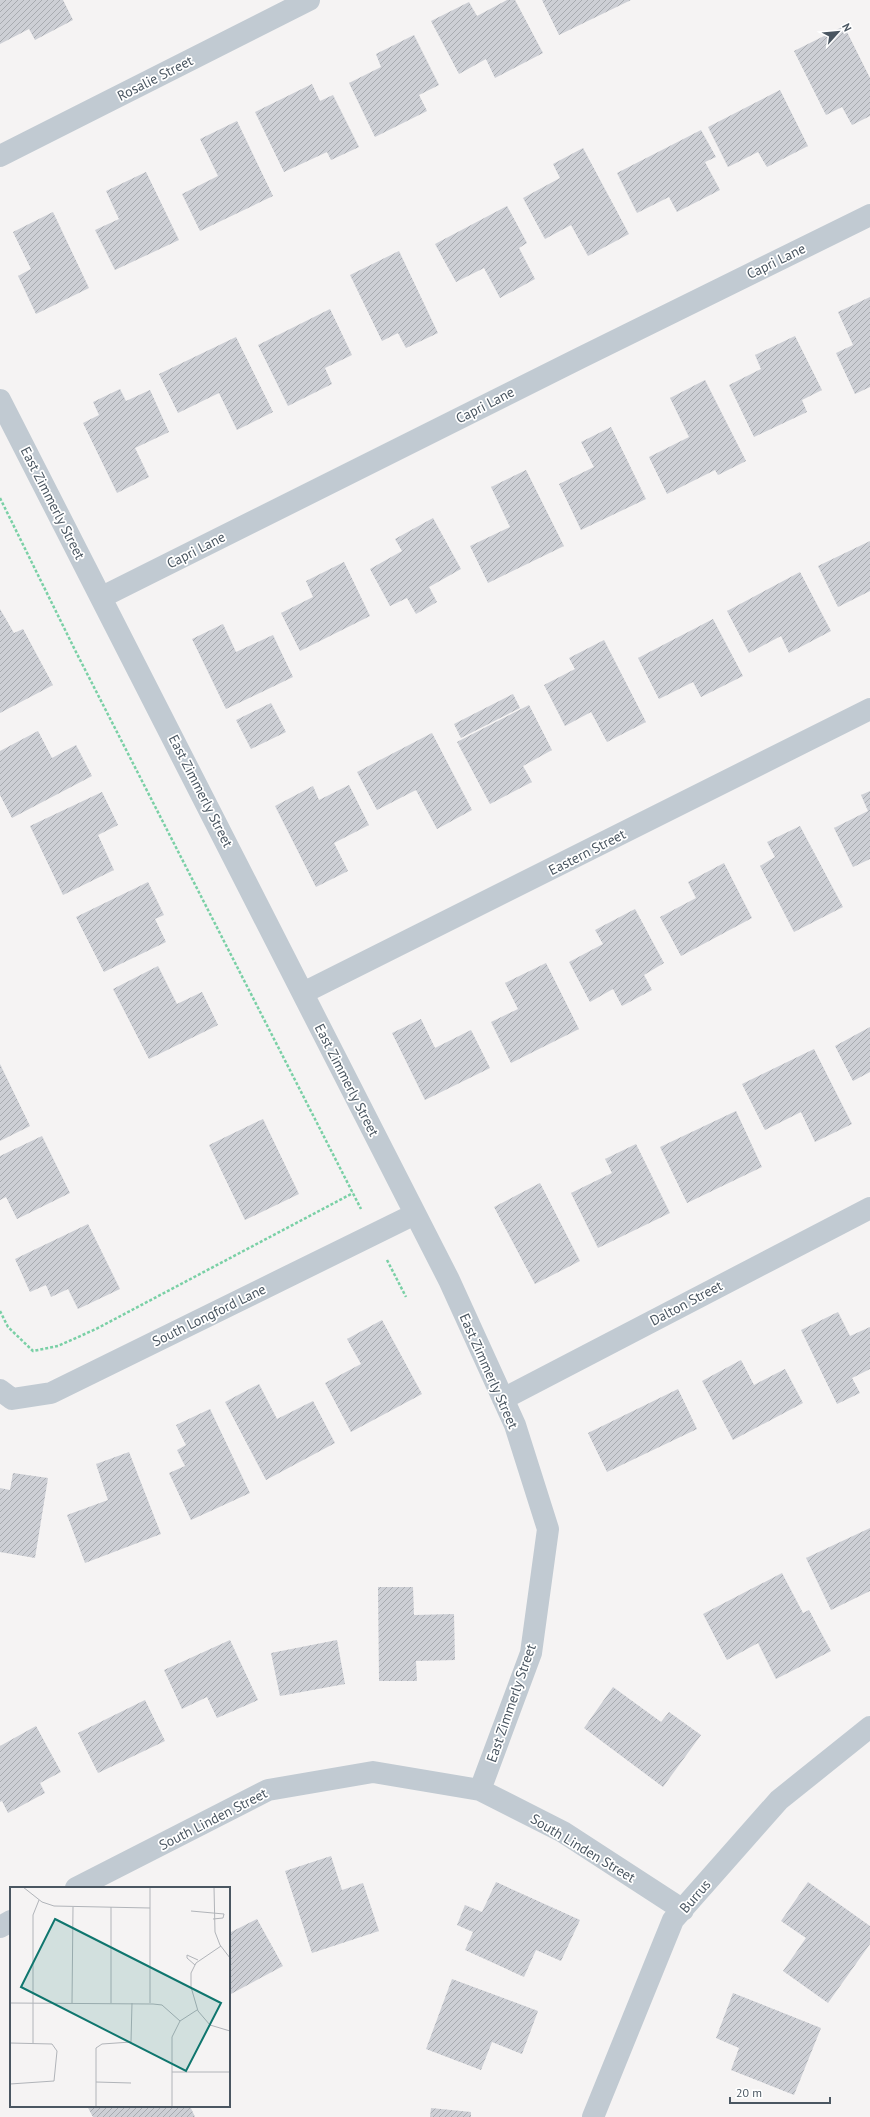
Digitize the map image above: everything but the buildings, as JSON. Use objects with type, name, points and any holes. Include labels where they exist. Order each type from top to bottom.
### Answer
[{"type":"street","name":"Rosalie Street","points":[[0,156],[309,0]]},
{"type":"street","name":"Capri Lane","points":[[102,597],[870,215]]},
{"type":"street","name":"East Zimmerly Street","points":[[0,400],[102,597],[449,1280],[515,1425],[548,1529],[531,1653],[480,1790]]},
{"type":"street","name":"Eastern Street","points":[[303,993],[870,709]]},
{"type":"street","name":"Dalton Street","points":[[502,1399],[870,1208]]},
{"type":"street","name":"South Longford Lane","points":[[0,1390],[12,1399],[51,1393],[415,1214]]},
{"type":"street","name":"Burrus","points":[[592,2117],[673,1920],[779,1800],[870,1727]]},
{"type":"street","name":"South Linden Street","points":[[78,1887],[268,1790],[373,1772],[480,1790],[563,1832],[682,1910]]},
{"type":"street","points":[[0,1927],[10,1922]]},
{"type":"path","points":[[0,498],[75,650],[406,1297]]},
{"type":"path","points":[[0,1311],[8,1327],[33,1351],[58,1346],[103,1325],[354,1193]]}]
